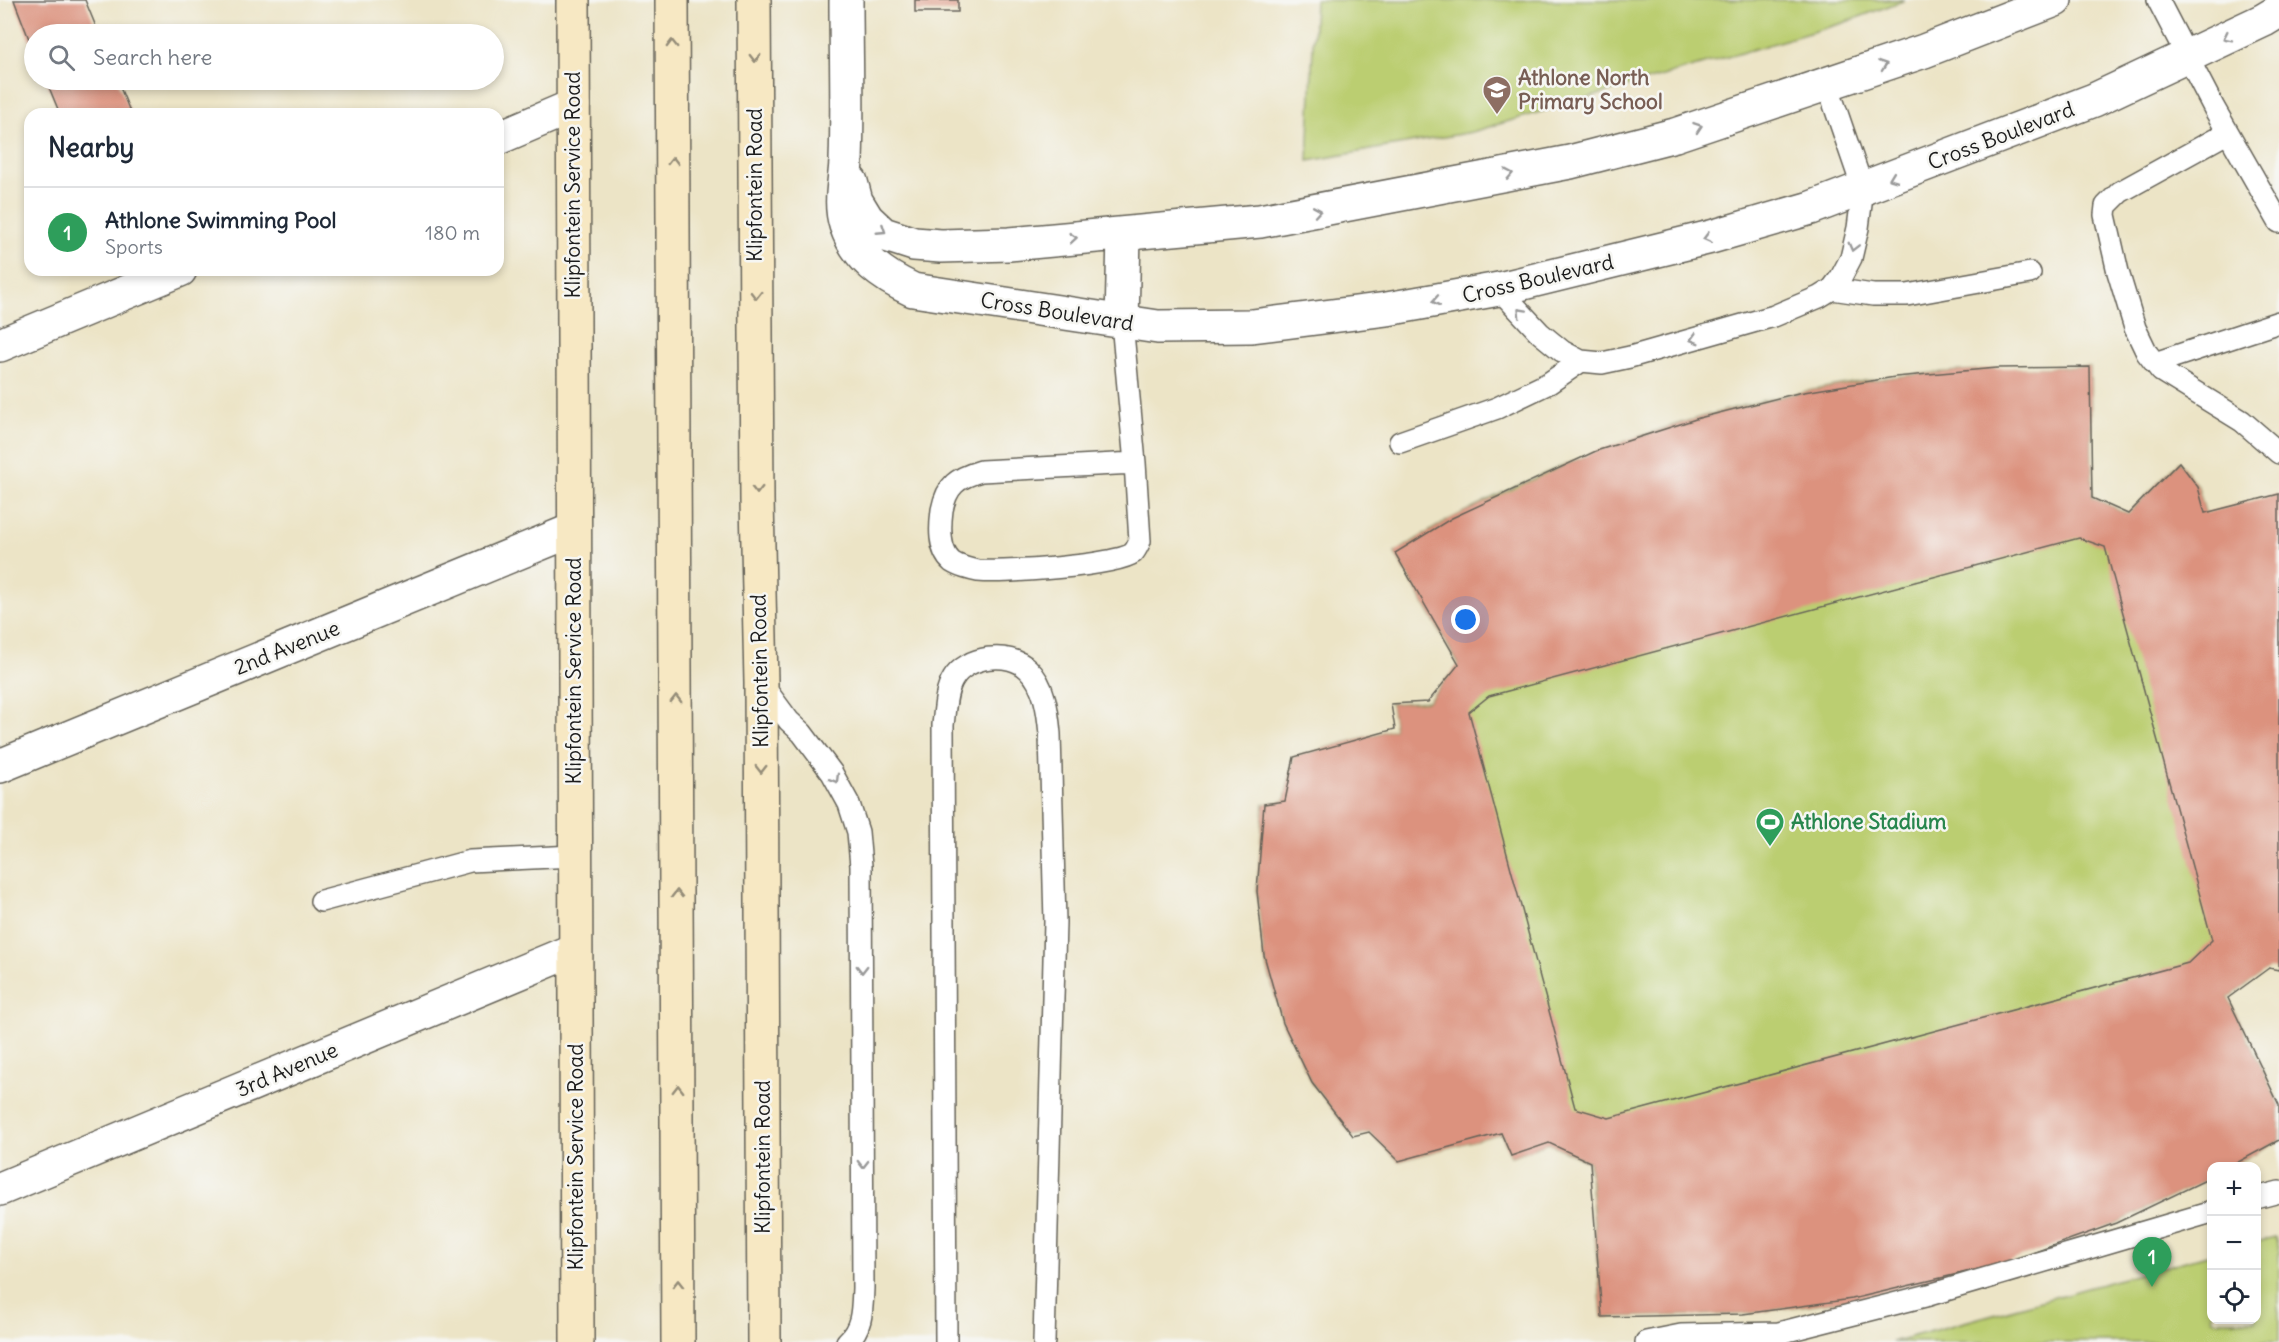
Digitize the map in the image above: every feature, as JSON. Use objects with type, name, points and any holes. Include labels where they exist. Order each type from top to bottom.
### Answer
[{"type":"main road","name":"Klipfontein Service Road","points":[[573,0],[574,950],[577,1342]]},
{"type":"main road","points":[[672,0],[678,1342]]},
{"type":"main road","name":"Klipfontein Road","points":[[754,0],[757,500],[761,683],[764,1342]]},
{"type":"street","name":"Cross Boulevard","points":[[846,0],[846,163],[841,206],[846,226],[854,243],[869,262],[888,279],[913,290],[1158,327],[1252,326],[1387,309],[1499,289],[1711,237],[1863,189],[2094,100],[2187,57],[2279,10]]},
{"type":"street","name":"Cross Boulevard","points":[[846,163],[856,201],[867,219],[883,234],[914,244],[941,246],[1009,244],[1260,221],[1570,162],[1675,135],[1924,51],[2055,0]]},
{"type":"street","points":[[504,135],[573,106]]},
{"type":"street","points":[[1122,322],[1124,234]]},
{"type":"street","points":[[0,345],[166,276]]},
{"type":"street","name":"2nd Avenue","points":[[0,766],[573,530]]},
{"type":"street","name":"3rd Avenue","points":[[0,1189],[574,950]]},
{"type":"lane","points":[[2158,0],[2228,133],[2279,222]]},
{"type":"lane","points":[[1499,289],[1540,333],[1562,351],[1581,361],[1602,363],[1774,316],[1832,289],[1851,258],[1863,189],[1827,84]]},
{"type":"lane","points":[[2228,133],[2120,192],[2106,206],[2105,215],[2135,328],[2147,353],[2161,371],[2242,421],[2279,453]]},
{"type":"lane","points":[[1832,289],[1873,295],[1907,295],[2030,273]]},
{"type":"lane","points":[[1122,322],[1135,463],[1140,541],[1132,553],[1114,560],[1089,564],[978,571],[953,563],[946,554],[941,540],[942,511],[948,490],[963,476],[981,471],[1135,463]]},
{"type":"lane","points":[[2155,363],[2279,322]]},
{"type":"lane","points":[[1400,442],[1497,408],[1549,383],[1581,361]]},
{"type":"lane","points":[[946,1342],[943,725],[946,698],[953,679],[962,668],[981,659],[1002,658],[1018,662],[1028,669],[1039,686],[1047,705],[1050,734],[1055,922],[1044,1342]]},
{"type":"lane","points":[[761,683],[832,773],[849,804],[858,832],[861,878],[863,1288],[862,1318],[856,1334],[848,1342]]},
{"type":"lane","points":[[321,901],[470,861],[574,856]]},
{"type":"lane","points":[[2261,1197],[2279,1192]]},
{"type":"lane","points":[[1646,1342],[1681,1335],[1779,1333],[1929,1295],[2207,1213]]},
{"type":"green space","points":[[1315,0],[1905,0],[1843,23],[1472,132],[1308,161]]},
{"type":"green space","name":"Athlone Stadium","points":[[2090,367],[2092,498],[2128,514],[2179,462],[2198,487],[2205,513],[2268,968],[2228,998],[2279,1105],[2279,1140],[2238,1162],[2207,1162],[2207,1179],[2116,1223],[1852,1299],[1743,1314],[1602,1317],[1589,1162],[1549,1143],[1511,1156],[1501,1133],[1399,1161],[1369,1132],[1353,1136],[1312,1083],[1283,1023],[1264,955],[1257,891],[1264,804],[1285,801],[1294,757],[1395,729],[1391,704],[1428,701],[1459,665],[1395,553],[1424,535],[1505,492],[1558,468],[1668,427],[1780,397],[1837,386],[1919,374],[1992,369]]},
{"type":"green space","points":[[2275,1237],[2279,1251],[2279,1342],[1892,1342],[2207,1255],[2207,1324],[2261,1324],[2261,1241]]},
{"type":"building","points":[[14,0],[85,0],[95,24],[24,24],[24,26]]},
{"type":"building","points":[[915,0],[958,0],[958,12],[915,12]]},
{"type":"building","points":[[50,90],[121,90],[129,108],[58,108]]},
{"type":"building","name":"Athlone Stadium","points":[[2090,367],[2092,498],[2128,514],[2179,462],[2198,487],[2205,513],[2279,494],[2279,970],[2269,968],[2228,998],[2279,1105],[2279,1140],[2238,1162],[2207,1162],[2207,1179],[2116,1223],[2004,1263],[1852,1299],[1743,1314],[1602,1317],[1590,1162],[1549,1143],[1511,1156],[1501,1133],[1399,1161],[1369,1132],[1353,1136],[1312,1083],[1283,1023],[1264,955],[1257,891],[1264,804],[1285,801],[1294,757],[1395,729],[1391,704],[1428,702],[1459,664],[1395,553],[1452,518],[1596,451],[1699,418],[1798,393],[1895,377],[1997,368]],"holes":[[[2079,538],[2105,547],[2212,940],[2188,963],[1609,1118],[1575,1108],[1469,712],[1489,696]]]},
{"type":"place","name":"Athlone North Primary School","points":[[1497,116]]},
{"type":"place","name":"Athlone Stadium","points":[[1770,848]]},
{"type":"place","name":"Athlone Swimming Pool","points":[[2152,1287]]}]
